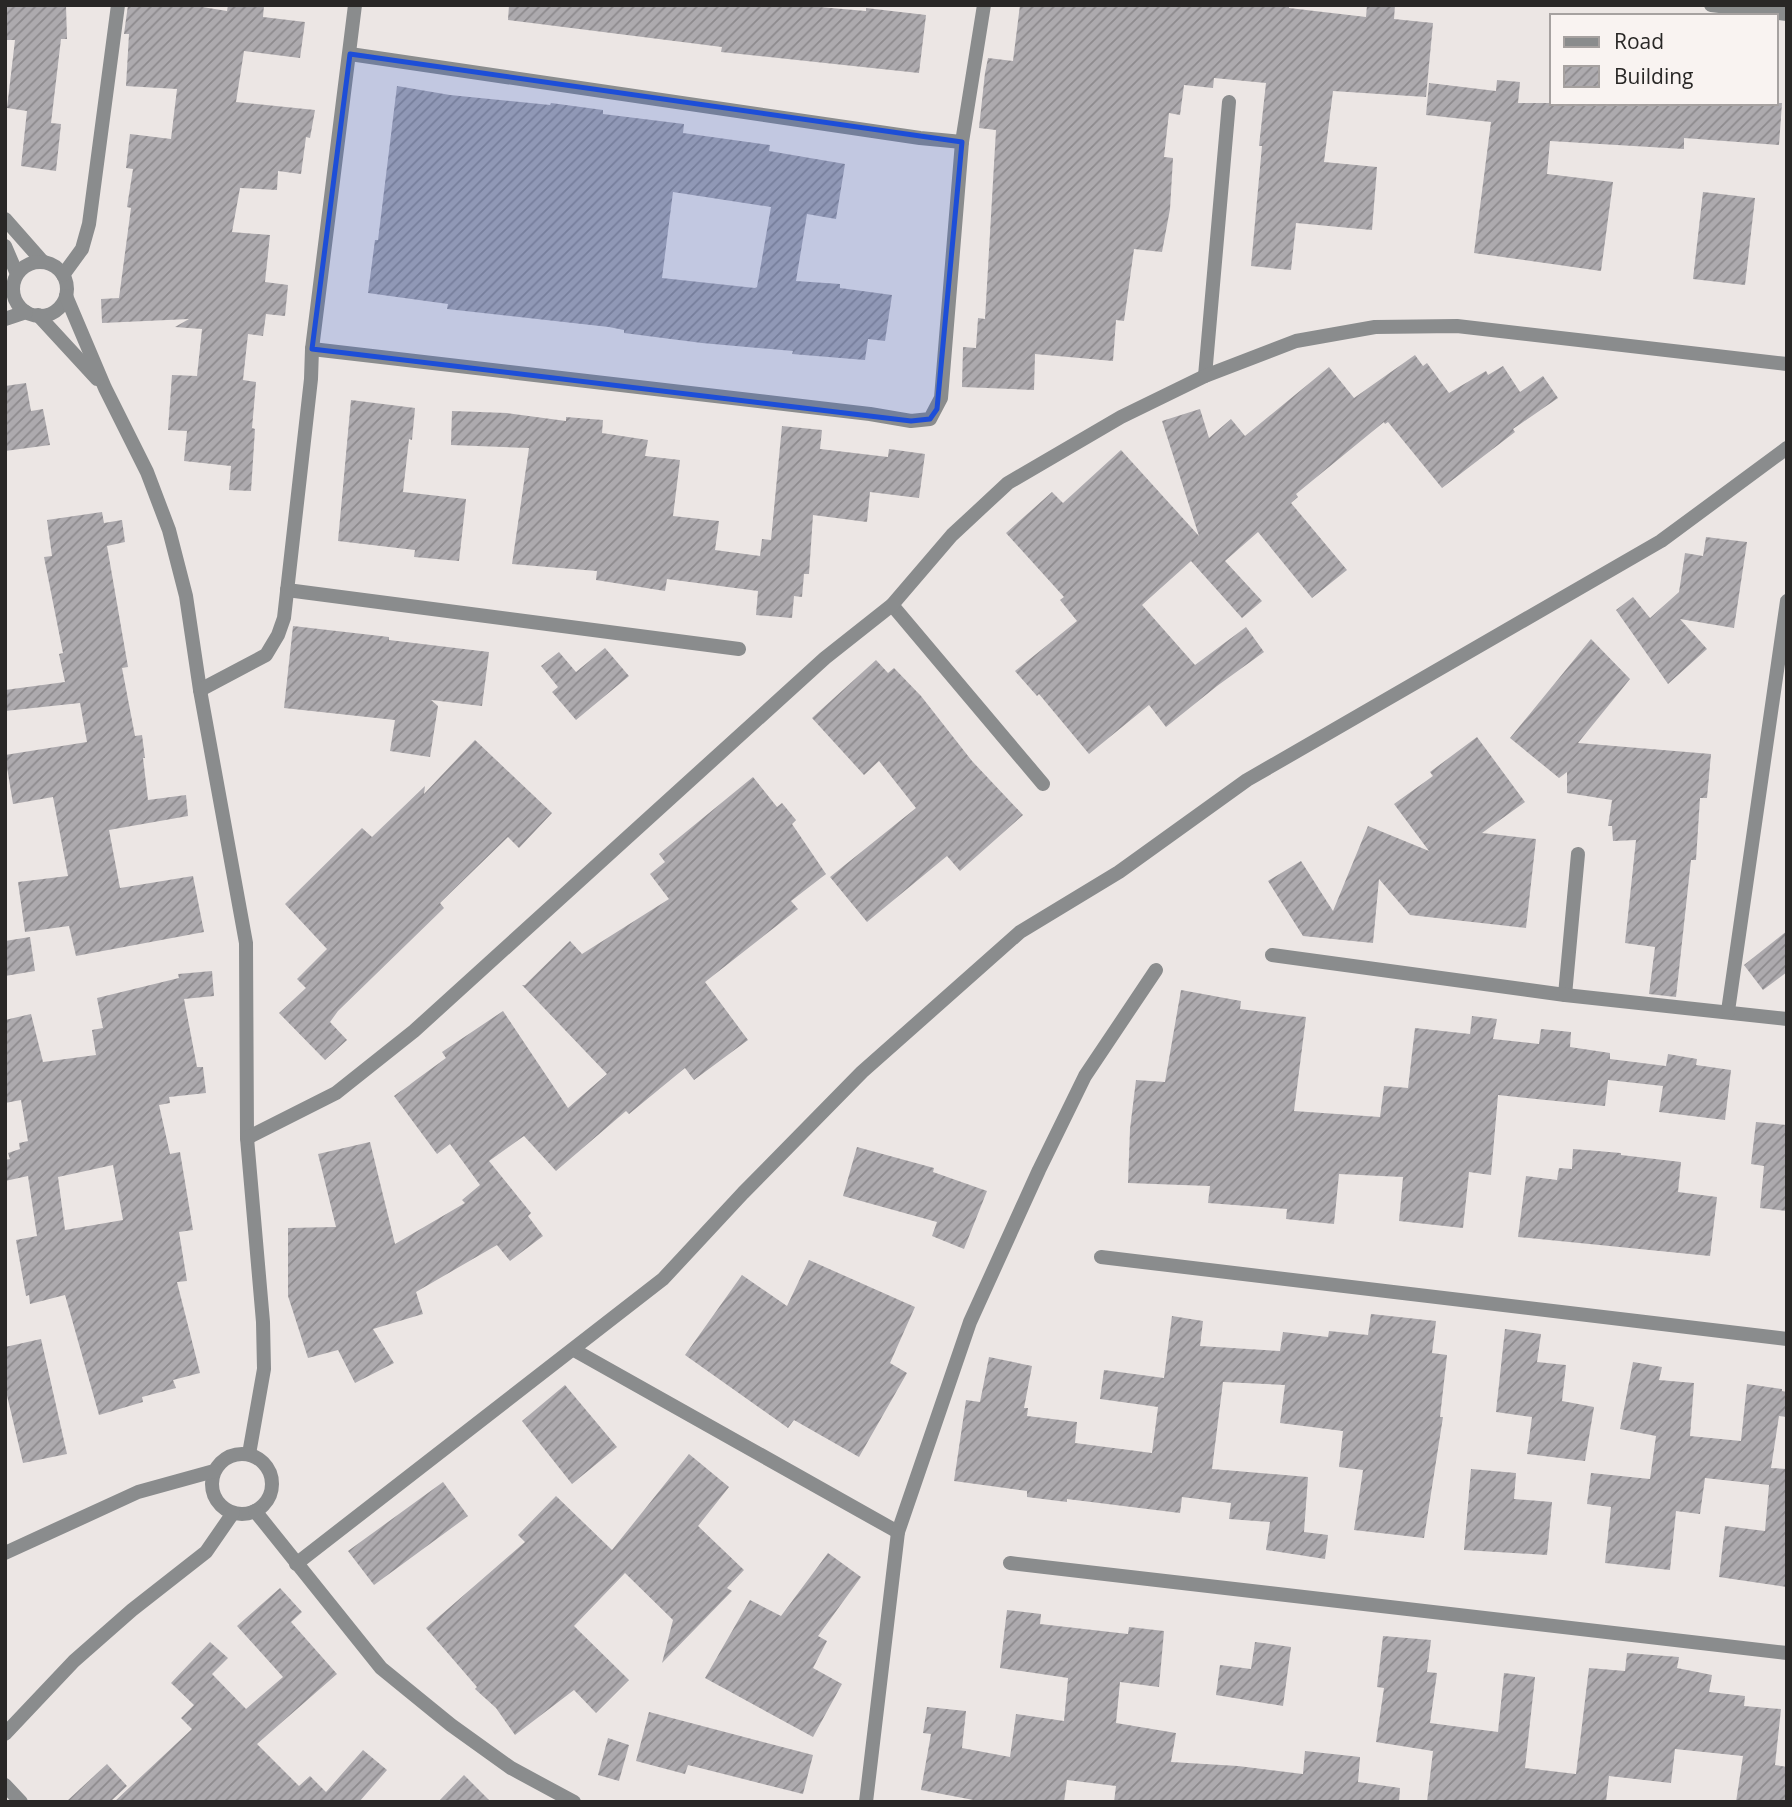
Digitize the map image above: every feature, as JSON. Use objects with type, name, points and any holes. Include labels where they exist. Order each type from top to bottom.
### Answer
[{"type":"street","points":[[63,275],[82,249],[89,225],[118,5]]},
{"type":"street","points":[[200,690],[266,655],[284,618],[311,379],[312,349],[355,5]]},
{"type":"street","points":[[312,349],[911,421],[930,419],[941,398],[962,142],[984,5]]},
{"type":"street","points":[[1711,5],[1787,14]]},
{"type":"street","points":[[350,54],[962,142]]},
{"type":"street","points":[[1205,376],[1229,102]]},
{"type":"street","points":[[5,219],[43,262]]},
{"type":"street","points":[[5,246],[13,291],[18,303],[105,388]]},
{"type":"street","points":[[5,319],[50,313],[60,306],[66,296],[67,285],[63,275],[54,266],[43,262],[33,263],[12,280]]},
{"type":"street","points":[[66,296],[105,388],[146,472],[169,530],[186,596],[200,690],[246,943],[247,1138],[263,1322],[264,1369],[249,1454]]},
{"type":"street","points":[[247,1138],[336,1093],[414,1031],[825,658],[892,605],[952,535],[1008,483],[1121,417],[1205,376],[1296,341],[1375,327],[1457,326],[1787,364]]},
{"type":"street","points":[[296,1564],[663,1279],[743,1193],[862,1073],[1020,932],[1119,872],[1247,780],[1661,541],[1787,448]]},
{"type":"street","points":[[287,590],[739,649]]},
{"type":"street","points":[[1728,1012],[1787,601]]},
{"type":"street","points":[[892,605],[1043,783]]},
{"type":"street","points":[[1565,995],[1578,854]]},
{"type":"street","points":[[1272,955],[1565,995],[1787,1019]]},
{"type":"street","points":[[866,1802],[898,1532],[970,1322],[1085,1076],[1156,970]]},
{"type":"street","points":[[1101,1257],[1787,1339]]},
{"type":"street","points":[[574,1350],[898,1532]]},
{"type":"street","points":[[249,1454],[267,1466],[271,1475],[270,1496],[255,1511],[233,1513],[216,1501],[211,1481],[214,1471],[228,1456],[249,1454]]},
{"type":"street","points":[[5,1553],[138,1492],[214,1471]]},
{"type":"street","points":[[255,1511],[381,1668],[451,1725],[511,1768],[574,1802]]},
{"type":"street","points":[[5,1734],[74,1661],[132,1610],[206,1552],[233,1513]]},
{"type":"street","points":[[1010,1563],[1787,1653]]},
{"type":"street","points":[[5,1785],[21,1802]]},
{"type":"highlighted area","points":[[350,54],[962,142],[937,409],[930,419],[911,421],[312,349]]},
{"type":"building","points":[[5,5],[66,5],[67,39],[61,39],[51,123],[61,124],[56,171],[21,166],[27,111],[7,108],[15,40],[5,40]]},
{"type":"building","points":[[128,5],[190,5],[227,11],[228,5],[264,5],[263,17],[305,22],[300,58],[244,51],[236,102],[315,110],[310,138],[306,137],[301,174],[278,171],[277,190],[240,188],[232,232],[270,235],[265,282],[288,285],[285,316],[266,314],[263,336],[248,334],[243,380],[256,382],[251,491],[229,490],[231,466],[184,461],[187,431],[168,430],[172,375],[197,376],[202,329],[175,327],[189,319],[102,323],[101,299],[119,298],[131,208],[127,207],[133,169],[126,168],[130,134],[171,139],[177,89],[126,86],[129,34],[124,34]]},
{"type":"building","points":[[509,5],[796,5],[866,11],[866,8],[926,15],[919,73],[721,52],[722,47],[508,20]]},
{"type":"building","points":[[1020,5],[1289,5],[1289,8],[1366,17],[1367,5],[1395,5],[1394,19],[1433,23],[1426,97],[1333,91],[1324,162],[1377,167],[1372,230],[1296,223],[1291,270],[1251,266],[1266,83],[1214,78],[1213,88],[1184,85],[1180,115],[1169,113],[1164,157],[1173,158],[1170,209],[1162,252],[1134,249],[1124,321],[1116,320],[1113,361],[1035,354],[1034,390],[962,387],[963,347],[976,348],[978,318],[985,319],[996,130],[979,128],[985,73],[988,58],[1013,61]]},
{"type":"building","points":[[1497,80],[1520,82],[1518,103],[1550,105],[1782,103],[1779,145],[1684,138],[1684,149],[1550,141],[1547,174],[1613,182],[1601,271],[1474,253],[1491,122],[1426,115],[1429,83],[1496,91]]},
{"type":"building","points":[[397,86],[450,95],[551,103],[603,110],[603,114],[684,124],[683,133],[770,145],[769,151],[845,164],[836,219],[807,214],[796,281],[840,284],[840,288],[892,295],[885,341],[868,339],[865,360],[792,354],[793,351],[702,343],[624,333],[624,330],[609,327],[447,309],[448,304],[368,293],[375,240],[378,240]],"holes":[[[673,192],[771,207],[757,287],[662,278]]]},
{"type":"building","points":[[1703,192],[1755,198],[1745,285],[1693,279]]},
{"type":"building","points":[[1415,355],[1423,366],[1427,363],[1449,393],[1486,371],[1488,375],[1503,366],[1520,392],[1543,376],[1558,398],[1513,429],[1515,432],[1442,488],[1388,422],[1384,422],[1296,494],[1298,497],[1291,503],[1347,570],[1312,598],[1258,532],[1225,561],[1262,601],[1242,618],[1191,561],[1142,605],[1195,665],[1246,627],[1264,652],[1166,727],[1149,705],[1089,754],[1039,694],[1037,696],[1015,671],[1077,621],[1060,600],[1064,597],[1006,533],[1052,492],[1063,503],[1121,450],[1199,536],[1162,421],[1200,409],[1209,438],[1231,419],[1245,436],[1329,367],[1354,398]]},
{"type":"building","points":[[26,383],[31,411],[43,409],[50,445],[5,451],[5,386]]},
{"type":"building","points":[[351,400],[415,408],[403,492],[466,499],[459,561],[414,557],[415,550],[338,541]]},
{"type":"building","points":[[452,411],[507,413],[566,421],[566,417],[603,420],[602,433],[648,440],[645,456],[680,460],[673,516],[719,521],[715,550],[760,556],[762,539],[771,540],[782,426],[822,430],[820,449],[888,457],[889,449],[925,454],[919,498],[870,492],[867,522],[813,515],[809,574],[804,574],[802,597],[794,596],[792,618],[756,615],[758,591],[667,579],[665,591],[596,580],[597,571],[512,564],[529,448],[451,445]]},
{"type":"building","points":[[102,512],[104,523],[122,520],[125,542],[107,546],[128,667],[122,668],[135,736],[142,735],[148,800],[186,795],[188,816],[109,830],[120,888],[193,876],[204,932],[76,956],[69,926],[25,932],[18,882],[68,876],[53,797],[13,804],[5,755],[87,742],[80,703],[5,711],[5,690],[65,682],[59,654],[63,653],[44,557],[52,556],[47,520]]},
{"type":"building","points":[[1706,537],[1747,542],[1734,628],[1680,619],[1707,649],[1668,684],[1616,610],[1633,597],[1650,618],[1679,592],[1685,553],[1703,556]]},
{"type":"building","points":[[293,626],[489,652],[482,706],[431,700],[438,706],[430,757],[390,751],[395,720],[284,708]]},
{"type":"building","points":[[1591,639],[1630,679],[1578,743],[1711,754],[1707,798],[1700,798],[1696,860],[1691,860],[1676,997],[1649,994],[1655,947],[1625,943],[1636,840],[1613,841],[1612,826],[1608,826],[1612,800],[1567,793],[1567,772],[1559,778],[1510,738]]},
{"type":"building","points":[[605,648],[629,676],[576,720],[552,692],[558,687],[541,666],[559,652],[576,672]]},
{"type":"building","points":[[876,660],[888,673],[894,668],[921,696],[972,761],[1023,815],[960,871],[947,856],[867,922],[830,877],[916,808],[879,761],[864,775],[812,718]]},
{"type":"building","points":[[1477,737],[1525,802],[1482,833],[1536,839],[1526,928],[1410,915],[1379,879],[1373,943],[1303,936],[1268,881],[1301,861],[1333,911],[1368,826],[1429,851],[1394,804],[1433,776],[1430,772]]},
{"type":"building","points":[[475,740],[552,813],[519,848],[508,837],[440,903],[444,908],[338,1011],[330,1022],[347,1040],[325,1060],[279,1013],[306,988],[297,979],[327,949],[285,904],[362,828],[372,837],[425,786],[424,794]]},
{"type":"building","points":[[753,777],[777,807],[782,803],[796,820],[792,824],[826,874],[791,901],[798,909],[705,982],[748,1040],[694,1080],[685,1068],[629,1114],[626,1111],[556,1171],[524,1136],[489,1161],[531,1213],[528,1216],[543,1236],[510,1261],[497,1245],[416,1292],[423,1314],[373,1329],[394,1363],[355,1383],[338,1350],[308,1358],[288,1296],[288,1228],[336,1227],[318,1154],[370,1142],[395,1244],[465,1203],[462,1200],[480,1185],[450,1144],[437,1154],[394,1096],[446,1058],[442,1052],[503,1011],[568,1108],[607,1074],[522,985],[570,941],[582,954],[669,899],[650,874],[665,862],[659,854]]},
{"type":"building","points":[[1787,931],[1787,972],[1763,990],[1744,965]]},
{"type":"building","points":[[30,937],[35,971],[5,976],[5,941]]},
{"type":"building","points":[[212,971],[214,996],[184,999],[197,1067],[203,1067],[206,1093],[169,1097],[170,1103],[159,1105],[170,1154],[180,1152],[193,1230],[179,1232],[187,1281],[177,1282],[200,1373],[173,1380],[176,1388],[142,1397],[143,1402],[99,1415],[65,1295],[30,1304],[29,1295],[26,1296],[16,1240],[37,1236],[28,1176],[5,1181],[5,1160],[10,1159],[8,1153],[20,1149],[19,1143],[28,1141],[21,1100],[5,1103],[5,1020],[31,1014],[43,1062],[96,1055],[92,1030],[103,1028],[97,998],[179,978],[178,974]],"holes":[[[113,1165],[123,1220],[65,1230],[58,1177]]]},
{"type":"building","points":[[1181,990],[1241,1001],[1240,1009],[1306,1017],[1294,1111],[1380,1117],[1384,1086],[1408,1088],[1415,1028],[1470,1034],[1472,1016],[1497,1019],[1493,1039],[1539,1044],[1541,1029],[1571,1032],[1570,1047],[1610,1053],[1610,1059],[1666,1066],[1668,1054],[1697,1059],[1696,1065],[1731,1070],[1725,1120],[1659,1112],[1663,1086],[1608,1080],[1605,1106],[1498,1095],[1491,1175],[1469,1172],[1463,1228],[1399,1221],[1403,1177],[1339,1174],[1334,1224],[1286,1219],[1287,1209],[1208,1203],[1210,1186],[1128,1183],[1130,1129],[1136,1080],[1165,1082]]},
{"type":"building","points":[[1756,1122],[1787,1125],[1787,1211],[1760,1208],[1764,1166],[1751,1164]]},
{"type":"building","points":[[857,1147],[934,1168],[933,1172],[987,1191],[964,1249],[932,1236],[937,1222],[843,1196]]},
{"type":"building","points":[[1573,1149],[1681,1162],[1678,1192],[1717,1197],[1710,1256],[1518,1237],[1526,1176],[1557,1180],[1559,1168],[1572,1169]]},
{"type":"building","points":[[809,1260],[915,1307],[890,1363],[907,1373],[859,1457],[794,1420],[788,1428],[685,1355],[742,1275],[787,1306]]},
{"type":"building","points":[[1371,1314],[1436,1321],[1432,1353],[1447,1355],[1440,1417],[1443,1417],[1424,1538],[1354,1530],[1363,1470],[1339,1467],[1343,1431],[1280,1423],[1285,1385],[1223,1382],[1212,1469],[1308,1477],[1304,1532],[1328,1535],[1325,1559],[1266,1550],[1270,1522],[1229,1519],[1231,1503],[1182,1497],[1180,1513],[1067,1499],[1067,1502],[1027,1497],[1027,1491],[954,1481],[966,1400],[980,1402],[989,1357],[1032,1366],[1024,1408],[1028,1408],[1027,1416],[1077,1422],[1075,1443],[1152,1453],[1158,1407],[1100,1399],[1104,1370],[1164,1378],[1172,1316],[1203,1321],[1200,1346],[1280,1351],[1283,1332],[1328,1337],[1329,1331],[1368,1335]]},
{"type":"building","points":[[1505,1329],[1541,1334],[1537,1362],[1566,1365],[1562,1401],[1594,1407],[1585,1461],[1527,1454],[1532,1417],[1496,1412]]},
{"type":"building","points":[[41,1339],[67,1454],[23,1463],[5,1387],[5,1347]]},
{"type":"building","points":[[1633,1362],[1662,1367],[1659,1380],[1694,1383],[1690,1436],[1741,1441],[1747,1384],[1787,1392],[1787,1417],[1779,1416],[1771,1468],[1787,1469],[1787,1587],[1719,1577],[1725,1526],[1765,1531],[1770,1474],[1769,1485],[1705,1478],[1700,1514],[1676,1511],[1670,1570],[1605,1563],[1611,1507],[1587,1504],[1591,1473],[1650,1479],[1656,1436],[1620,1429]]},
{"type":"building","points":[[565,1385],[617,1447],[572,1484],[522,1421]]},
{"type":"building","points":[[689,1454],[729,1487],[698,1526],[744,1570],[727,1588],[732,1591],[662,1663],[673,1620],[625,1573],[574,1626],[629,1680],[596,1713],[574,1690],[515,1735],[496,1708],[475,1689],[477,1687],[426,1628],[525,1542],[518,1535],[556,1496],[612,1550]]},
{"type":"building","points":[[1471,1469],[1516,1473],[1514,1499],[1552,1502],[1547,1555],[1464,1550]]},
{"type":"building","points":[[443,1482],[468,1516],[374,1585],[348,1551]]},
{"type":"building","points":[[828,1553],[861,1577],[818,1636],[827,1641],[813,1668],[842,1684],[813,1737],[705,1678],[750,1600],[781,1616]]},
{"type":"building","points":[[280,1588],[302,1612],[291,1622],[337,1674],[257,1744],[299,1786],[310,1776],[326,1792],[363,1750],[387,1770],[359,1802],[114,1802],[192,1729],[181,1718],[194,1705],[171,1683],[210,1642],[228,1658],[212,1674],[246,1709],[283,1677],[237,1626]]},
{"type":"building","points":[[1007,1610],[1041,1614],[1040,1624],[1128,1634],[1129,1627],[1164,1631],[1159,1687],[1120,1682],[1116,1723],[1176,1733],[1171,1762],[1303,1774],[1305,1751],[1360,1757],[1358,1782],[1400,1788],[1399,1802],[1114,1802],[1116,1786],[1067,1780],[1064,1802],[984,1802],[921,1790],[931,1734],[923,1733],[927,1707],[966,1711],[962,1748],[1010,1757],[1016,1714],[1064,1721],[1068,1678],[1000,1668]]},
{"type":"building","points":[[1383,1636],[1431,1640],[1427,1672],[1437,1673],[1430,1723],[1498,1732],[1504,1673],[1535,1677],[1525,1768],[1576,1774],[1589,1668],[1625,1671],[1627,1653],[1679,1657],[1677,1668],[1712,1675],[1709,1692],[1745,1696],[1744,1706],[1781,1709],[1775,1765],[1787,1767],[1787,1802],[1736,1802],[1743,1756],[1675,1749],[1671,1783],[1609,1776],[1606,1802],[1427,1802],[1433,1751],[1376,1742],[1384,1688],[1377,1687]]},
{"type":"building","points":[[1255,1642],[1291,1647],[1283,1706],[1216,1695],[1220,1665],[1251,1669]]},
{"type":"building","points":[[649,1712],[813,1755],[803,1794],[688,1765],[685,1774],[636,1761]]},
{"type":"building","points":[[608,1738],[629,1745],[619,1781],[598,1775]]},
{"type":"building","points":[[107,1764],[127,1786],[110,1802],[66,1802]]},
{"type":"building","points":[[464,1775],[491,1802],[438,1802]]}]
